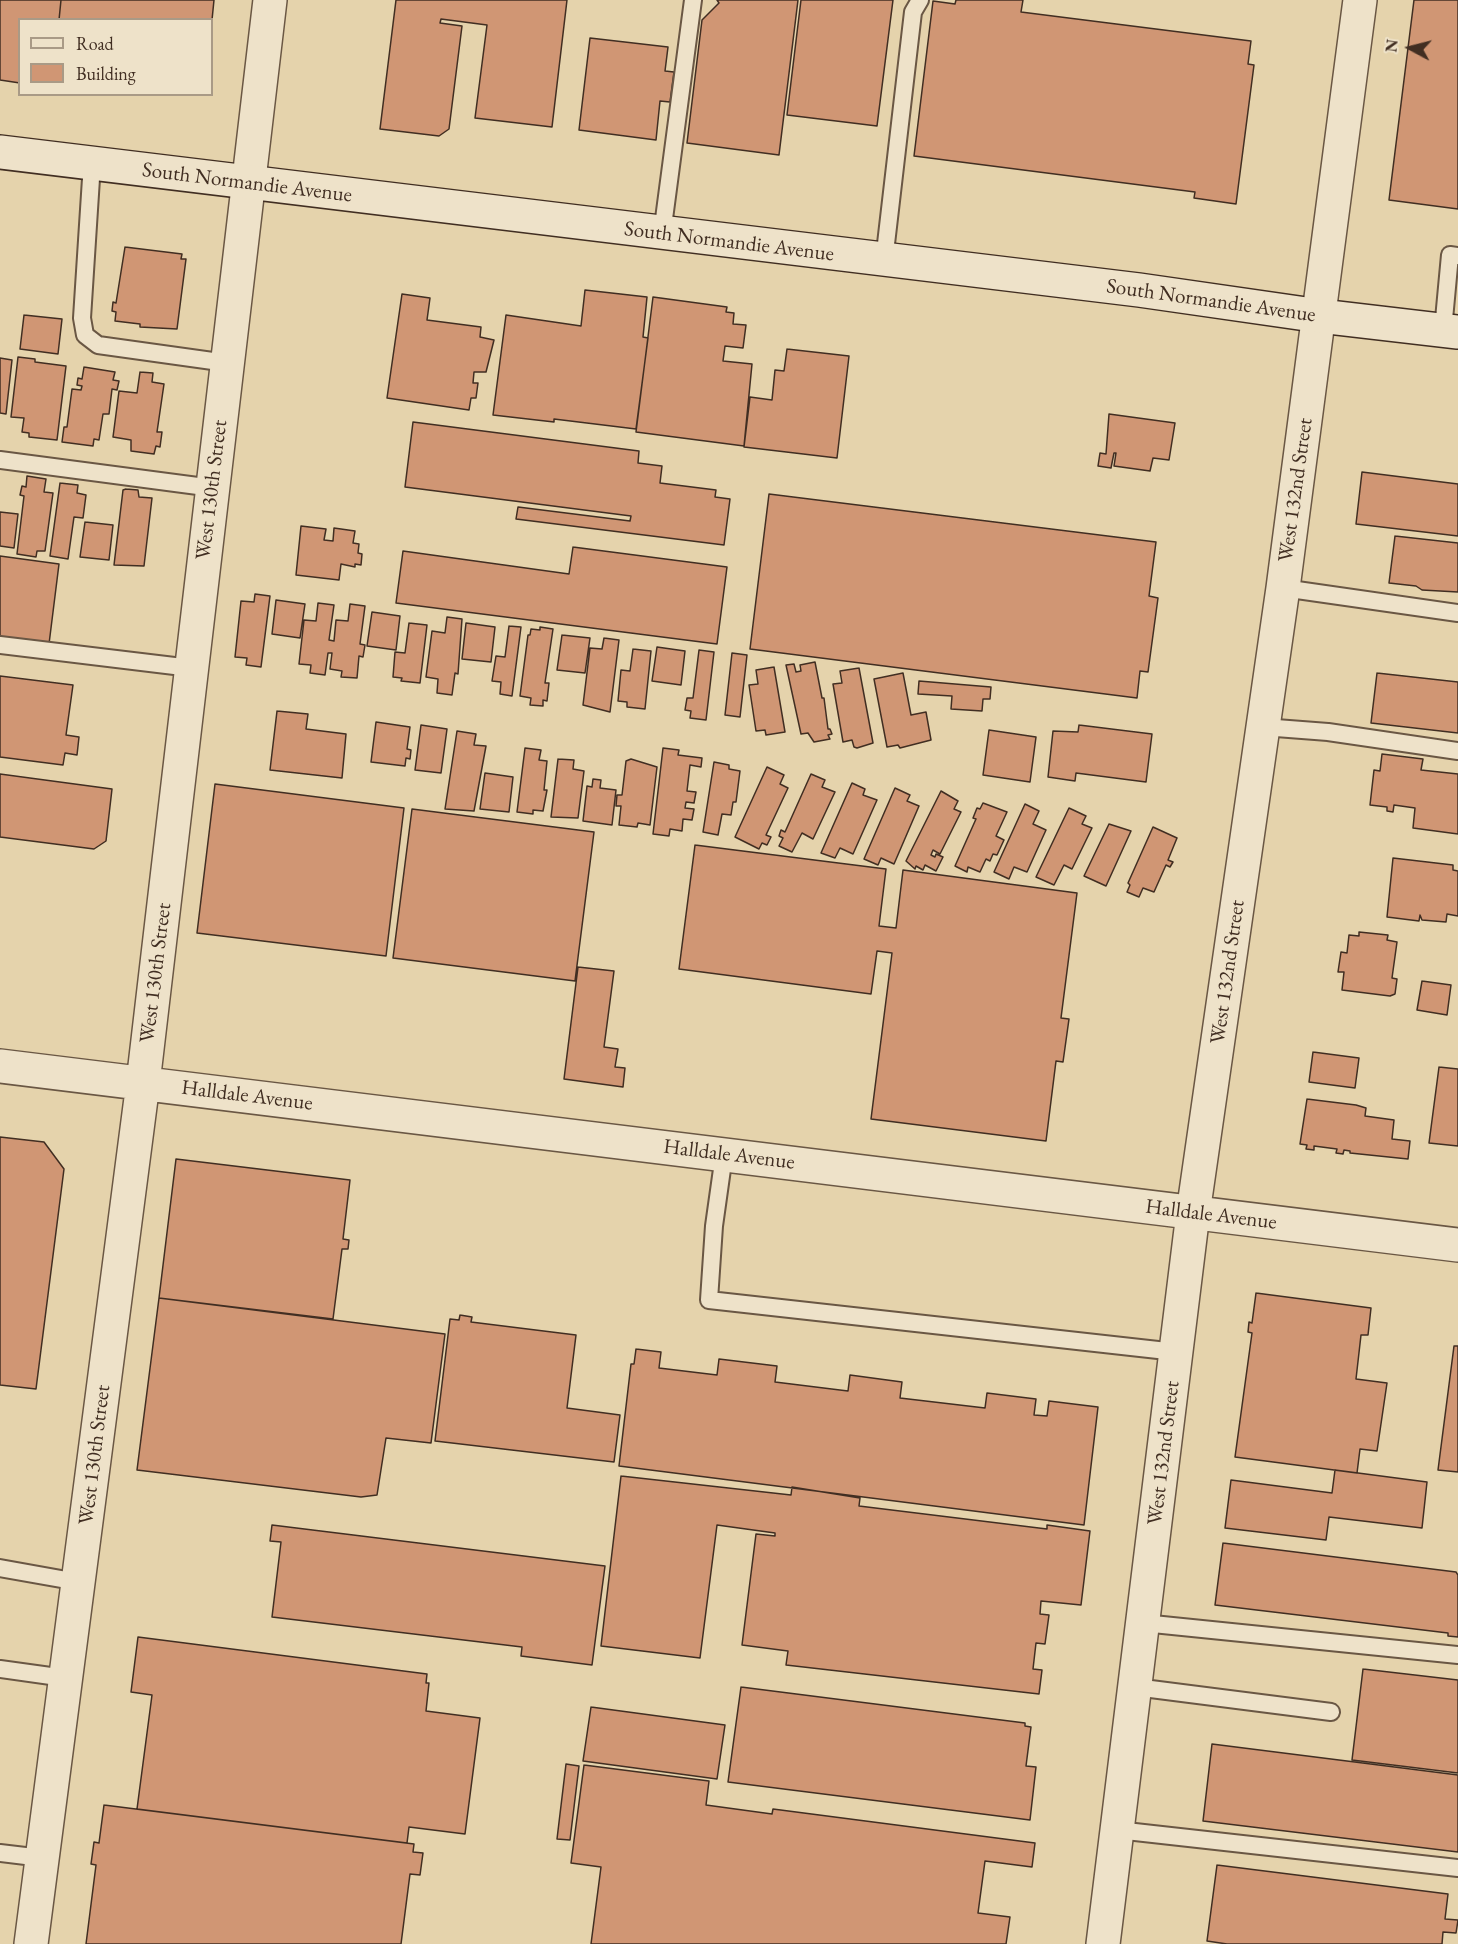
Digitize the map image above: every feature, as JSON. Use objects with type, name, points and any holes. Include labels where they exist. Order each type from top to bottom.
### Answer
[{"type":"street","name":"West 130th Street","points":[[31,1944],[143,1083],[270,0]]},
{"type":"street","name":"West 132nd Street","points":[[1103,1944],[1193,1213],[1283,588],[1360,0]]},
{"type":"street","name":"South Normandie Avenue","points":[[0,152],[884,261],[1139,290],[1320,316],[1450,331]]},
{"type":"street","name":"Halldale Avenue","points":[[0,1066],[1458,1245]]},
{"type":"lane","points":[[662,234],[693,0]]},
{"type":"lane","points":[[884,261],[913,12],[920,0]]},
{"type":"lane","points":[[92,163],[82,318],[85,335],[98,345],[226,363]]},
{"type":"lane","points":[[1450,331],[1450,255],[1458,256]]},
{"type":"lane","points":[[0,460],[213,488]]},
{"type":"lane","points":[[1283,588],[1458,613]]},
{"type":"lane","points":[[0,645],[191,668]]},
{"type":"lane","points":[[1263,727],[1328,732],[1458,751]]},
{"type":"lane","points":[[724,1155],[714,1226],[709,1300],[1176,1352]]},
{"type":"lane","points":[[0,1568],[78,1582]]},
{"type":"lane","points":[[1143,1623],[1458,1655]]},
{"type":"lane","points":[[0,1669],[65,1678]]},
{"type":"lane","points":[[1135,1687],[1331,1712]]},
{"type":"lane","points":[[1117,1830],[1458,1868]]},
{"type":"lane","points":[[0,1853],[42,1858]]},
{"type":"building","points":[[0,0],[61,0],[59,18],[18,18],[18,83],[0,80]]},
{"type":"building","points":[[61,0],[214,0],[212,18],[59,18]]},
{"type":"building","points":[[396,0],[567,0],[552,127],[475,118],[487,25],[441,19],[440,23],[462,26],[449,129],[439,136],[380,129]]},
{"type":"building","points":[[717,0],[798,0],[779,155],[687,143],[702,20],[719,3]]},
{"type":"building","points":[[801,0],[893,0],[877,126],[787,115]]},
{"type":"building","points":[[956,0],[1023,0],[1021,12],[1251,41],[1248,64],[1254,65],[1236,204],[1194,198],[1195,192],[914,156],[933,1],[955,4]]},
{"type":"building","points":[[1414,0],[1458,0],[1458,209],[1389,200]]},
{"type":"building","points":[[590,38],[668,47],[665,71],[674,72],[670,102],[660,101],[656,140],[579,130]]},
{"type":"building","points":[[125,247],[182,254],[181,259],[186,259],[177,329],[140,327],[140,324],[115,321],[116,312],[112,311],[113,302],[116,303]]},
{"type":"building","points":[[585,290],[647,297],[643,337],[648,338],[636,429],[554,419],[554,422],[493,415],[506,315],[581,326]]},
{"type":"building","points":[[402,294],[430,298],[427,320],[481,327],[480,337],[494,340],[486,372],[474,372],[473,383],[478,383],[476,398],[471,398],[469,410],[387,398]]},
{"type":"building","points":[[653,297],[727,307],[726,312],[734,313],[733,324],[746,325],[743,348],[725,346],[723,361],[752,364],[744,446],[636,432]]},
{"type":"building","points":[[24,315],[62,319],[58,354],[20,349]]},
{"type":"building","points":[[787,349],[849,356],[837,458],[744,447],[750,397],[772,400],[775,370],[784,371]]},
{"type":"building","points":[[18,357],[66,366],[57,440],[29,437],[29,433],[22,432],[24,418],[11,417]]},
{"type":"building","points":[[0,358],[12,360],[6,414],[0,413]]},
{"type":"building","points":[[84,367],[115,372],[113,380],[119,381],[117,390],[112,389],[109,414],[103,414],[99,440],[94,439],[93,446],[62,442],[64,427],[67,427],[72,389],[81,390],[82,386],[77,385],[78,378],[82,379]]},
{"type":"building","points":[[140,372],[153,373],[152,382],[164,384],[157,432],[162,432],[160,447],[156,446],[154,454],[131,451],[131,440],[113,437],[119,391],[137,393]]},
{"type":"building","points":[[1109,414],[1175,423],[1169,460],[1153,458],[1150,471],[1114,466],[1116,453],[1114,453],[1111,468],[1098,466],[1100,453],[1106,454]]},
{"type":"building","points":[[413,422],[639,451],[638,463],[662,466],[660,483],[716,490],[715,497],[730,499],[724,545],[516,519],[518,507],[630,521],[631,516],[405,487]]},
{"type":"building","points":[[1362,472],[1458,484],[1458,536],[1356,524]]},
{"type":"building","points":[[27,476],[46,479],[44,492],[53,493],[45,551],[37,551],[36,557],[17,554],[24,496],[20,495],[22,486],[26,487]]},
{"type":"building","points":[[60,483],[78,485],[77,493],[86,495],[83,518],[74,517],[68,559],[50,556]]},
{"type":"building","points":[[123,490],[138,490],[139,497],[152,498],[144,566],[114,565]]},
{"type":"building","points":[[769,494],[1156,542],[1149,596],[1158,598],[1148,672],[1140,671],[1137,698],[750,649]]},
{"type":"building","points":[[0,512],[18,514],[14,548],[0,546]]},
{"type":"building","points":[[85,522],[113,525],[109,560],[80,557]]},
{"type":"building","points":[[301,526],[326,529],[324,540],[333,541],[334,528],[355,531],[353,543],[359,544],[358,553],[362,554],[361,565],[355,564],[355,567],[341,564],[339,580],[296,575]]},
{"type":"building","points":[[1395,536],[1458,543],[1458,592],[1422,590],[1416,586],[1389,583]]},
{"type":"building","points":[[573,547],[727,567],[717,644],[396,603],[403,551],[569,574]]},
{"type":"building","points":[[0,556],[59,564],[49,644],[0,638]]},
{"type":"building","points":[[255,594],[270,596],[261,667],[246,665],[247,658],[235,657],[241,601],[254,602]]},
{"type":"building","points":[[276,600],[305,604],[300,638],[272,634]]},
{"type":"building","points":[[318,603],[334,605],[329,640],[334,641],[336,620],[348,621],[350,604],[365,606],[360,644],[365,645],[363,657],[359,656],[357,678],[341,677],[342,671],[330,669],[332,653],[328,653],[325,675],[310,673],[311,665],[299,664],[304,620],[316,621]]},
{"type":"building","points":[[372,612],[400,616],[396,650],[367,646]]},
{"type":"building","points":[[447,617],[462,619],[458,674],[455,673],[452,695],[437,693],[438,679],[426,677],[432,631],[445,633]]},
{"type":"building","points":[[409,623],[427,625],[420,683],[401,681],[402,678],[393,677],[395,652],[405,653]]},
{"type":"building","points":[[466,623],[495,627],[491,662],[462,659]]},
{"type":"building","points":[[509,626],[521,627],[512,696],[500,694],[501,682],[492,681],[496,656],[505,657]]},
{"type":"building","points":[[540,627],[553,629],[545,683],[549,683],[547,701],[543,700],[543,706],[530,705],[531,698],[520,696],[528,635],[531,629],[540,630]]},
{"type":"building","points":[[562,635],[590,638],[585,673],[557,670]]},
{"type":"building","points":[[604,638],[619,640],[610,712],[583,705],[590,648],[602,649]]},
{"type":"building","points":[[657,647],[685,651],[681,685],[652,681]]},
{"type":"building","points":[[633,649],[651,651],[645,709],[627,707],[627,702],[618,701],[621,670],[630,671]]},
{"type":"building","points":[[699,650],[714,652],[706,720],[690,718],[691,711],[685,710],[687,698],[693,698]]},
{"type":"building","points":[[732,653],[747,655],[740,717],[725,715]]},
{"type":"building","points":[[815,662],[822,698],[824,698],[828,729],[832,734],[828,735],[830,739],[814,742],[808,733],[801,734],[786,665],[794,664],[796,672],[801,671],[800,665]]},
{"type":"building","points":[[774,667],[785,732],[766,735],[765,730],[756,731],[749,685],[758,684],[756,670]]},
{"type":"building","points":[[859,668],[873,743],[857,748],[854,747],[852,740],[843,742],[833,684],[842,683],[840,671]]},
{"type":"building","points":[[903,673],[911,715],[926,712],[931,740],[900,748],[898,745],[887,747],[874,679]]},
{"type":"building","points":[[1377,673],[1458,682],[1458,733],[1371,723]]},
{"type":"building","points":[[0,676],[73,685],[66,735],[79,737],[77,755],[65,753],[63,765],[0,757]]},
{"type":"building","points":[[919,681],[991,687],[990,699],[983,699],[982,711],[951,709],[952,696],[918,694]]},
{"type":"building","points":[[277,711],[308,714],[306,729],[346,734],[342,778],[270,770]]},
{"type":"building","points":[[376,722],[410,727],[407,749],[411,750],[410,759],[406,758],[405,766],[371,762]]},
{"type":"building","points":[[421,725],[447,729],[441,773],[415,770]]},
{"type":"building","points":[[1079,725],[1152,734],[1146,782],[1076,773],[1075,781],[1048,777],[1053,731],[1078,732]]},
{"type":"building","points":[[989,730],[1036,737],[1030,782],[983,775]]},
{"type":"building","points":[[457,731],[476,734],[474,745],[486,746],[474,811],[445,809]]},
{"type":"building","points":[[525,748],[541,750],[539,760],[547,761],[544,790],[547,790],[543,811],[533,810],[533,814],[517,812]]},
{"type":"building","points":[[663,748],[679,750],[678,755],[702,758],[701,767],[690,765],[687,791],[696,792],[694,803],[686,802],[685,808],[694,809],[692,820],[683,819],[682,831],[670,829],[669,836],[653,834]]},
{"type":"building","points":[[1382,754],[1423,759],[1421,770],[1458,774],[1458,834],[1413,828],[1415,808],[1394,805],[1393,812],[1387,811],[1387,807],[1370,805],[1374,770],[1380,771]]},
{"type":"building","points":[[558,759],[574,760],[573,769],[584,771],[578,818],[551,817]]},
{"type":"building","points":[[631,759],[657,767],[650,825],[638,823],[637,827],[619,825],[621,806],[616,806],[617,795],[622,795],[626,761]]},
{"type":"building","points":[[714,762],[729,765],[729,769],[740,771],[736,802],[733,802],[731,815],[722,814],[718,835],[703,832]]},
{"type":"building","points":[[767,767],[784,775],[780,784],[788,788],[766,835],[771,837],[767,845],[762,843],[759,849],[735,837]]},
{"type":"building","points":[[485,773],[513,777],[509,812],[480,809]]},
{"type":"building","points":[[0,774],[112,789],[106,841],[94,849],[0,837]]},
{"type":"building","points":[[811,774],[825,780],[822,787],[835,792],[813,839],[802,833],[792,852],[779,846],[783,838],[779,836],[781,830],[785,832]]},
{"type":"building","points":[[593,779],[601,780],[600,788],[616,790],[612,825],[583,821],[587,786],[592,787]]},
{"type":"building","points":[[852,783],[865,789],[863,795],[877,800],[853,854],[840,848],[835,858],[821,853]]},
{"type":"building","points":[[215,784],[404,808],[386,956],[197,933]]},
{"type":"building","points":[[895,788],[910,795],[907,801],[919,806],[894,864],[881,858],[878,865],[864,859]]},
{"type":"building","points":[[941,791],[958,801],[954,809],[961,812],[940,854],[933,850],[931,855],[935,857],[936,854],[943,857],[936,871],[925,865],[923,870],[916,866],[915,869],[906,861]]},
{"type":"building","points":[[983,803],[1007,812],[996,836],[1004,840],[997,855],[993,854],[990,861],[986,859],[980,872],[968,867],[967,872],[955,866],[976,819],[973,818],[977,808],[980,809]]},
{"type":"building","points":[[1025,804],[1039,811],[1033,824],[1046,830],[1027,872],[1014,867],[1009,879],[994,872]]},
{"type":"building","points":[[1069,808],[1086,816],[1082,824],[1092,828],[1072,869],[1064,865],[1054,885],[1036,877]]},
{"type":"building","points":[[412,809],[594,832],[575,981],[393,958]]},
{"type":"building","points":[[1109,824],[1131,831],[1106,886],[1084,876]]},
{"type":"building","points":[[1153,827],[1177,838],[1168,860],[1173,862],[1170,867],[1166,865],[1154,892],[1143,888],[1139,897],[1127,892],[1130,885],[1128,883]]},
{"type":"building","points":[[695,845],[886,869],[879,926],[896,928],[903,870],[1077,893],[1061,1018],[1069,1019],[1063,1062],[1056,1061],[1046,1141],[871,1119],[892,953],[877,951],[871,994],[679,969]]},
{"type":"building","points":[[1393,858],[1453,865],[1453,870],[1458,871],[1458,916],[1447,914],[1446,922],[1422,920],[1420,915],[1419,921],[1387,917]]},
{"type":"building","points":[[1359,932],[1388,935],[1387,940],[1397,942],[1392,978],[1397,979],[1395,994],[1390,996],[1342,990],[1344,972],[1338,972],[1341,952],[1347,953],[1349,935],[1359,936]]},
{"type":"building","points":[[578,967],[614,971],[604,1047],[618,1049],[615,1067],[625,1068],[623,1087],[564,1079]]},
{"type":"building","points":[[1422,981],[1451,985],[1447,1015],[1417,1010]]},
{"type":"building","points":[[1313,1052],[1359,1058],[1355,1088],[1309,1082]]},
{"type":"building","points":[[1439,1067],[1458,1069],[1458,1146],[1429,1143]]},
{"type":"building","points":[[1307,1099],[1356,1105],[1366,1108],[1365,1116],[1394,1120],[1392,1139],[1410,1141],[1408,1159],[1350,1153],[1344,1150],[1343,1154],[1336,1153],[1337,1149],[1314,1146],[1314,1150],[1306,1149],[1307,1145],[1300,1144]]},
{"type":"building","points":[[0,1137],[44,1142],[64,1169],[36,1389],[0,1385]]},
{"type":"building","points":[[176,1159],[350,1180],[343,1239],[349,1240],[348,1249],[342,1249],[333,1319],[159,1298]]},
{"type":"building","points":[[1256,1293],[1371,1308],[1368,1335],[1361,1335],[1356,1379],[1387,1383],[1377,1451],[1360,1449],[1357,1473],[1235,1457],[1252,1333],[1248,1332],[1249,1322],[1252,1323]]},
{"type":"building","points":[[159,1298],[445,1334],[431,1443],[386,1438],[377,1495],[361,1497],[137,1470]]},
{"type":"building","points":[[460,1315],[472,1317],[471,1322],[576,1335],[567,1408],[620,1415],[614,1462],[435,1441],[450,1319],[459,1320]]},
{"type":"building","points":[[1454,1346],[1458,1346],[1458,1472],[1438,1470]]},
{"type":"building","points":[[636,1349],[661,1352],[659,1368],[717,1375],[719,1359],[777,1366],[775,1382],[848,1391],[850,1375],[902,1382],[900,1398],[985,1408],[987,1393],[1036,1399],[1034,1415],[1047,1416],[1049,1401],[1098,1407],[1084,1525],[619,1466],[631,1364],[634,1364]]},
{"type":"building","points":[[1335,1470],[1427,1482],[1422,1528],[1329,1517],[1326,1540],[1225,1528],[1231,1480],[1332,1493]]},
{"type":"building","points":[[621,1476],[791,1495],[792,1487],[860,1498],[859,1506],[1047,1529],[1047,1525],[1090,1531],[1081,1605],[1041,1601],[1040,1614],[1049,1615],[1045,1644],[1036,1643],[1033,1669],[1042,1670],[1039,1694],[786,1665],[788,1651],[742,1645],[756,1534],[775,1536],[775,1533],[717,1525],[700,1658],[601,1646]]},
{"type":"building","points":[[272,1525],[605,1566],[592,1665],[521,1656],[522,1647],[272,1617],[281,1542],[270,1541]]},
{"type":"building","points":[[1223,1543],[1456,1572],[1458,1575],[1458,1637],[1448,1636],[1448,1633],[1215,1605]]},
{"type":"building","points":[[138,1637],[427,1674],[426,1683],[429,1683],[426,1711],[480,1718],[465,1834],[409,1827],[407,1843],[137,1809],[152,1695],[131,1692]]},
{"type":"building","points":[[1363,1669],[1458,1680],[1458,1773],[1352,1760]]},
{"type":"building","points":[[741,1687],[1025,1723],[1025,1726],[1031,1727],[1026,1766],[1036,1767],[1030,1820],[728,1782]]},
{"type":"building","points":[[591,1707],[725,1725],[717,1779],[583,1761]]},
{"type":"building","points":[[1212,1744],[1458,1775],[1458,1852],[1203,1821]]},
{"type":"building","points":[[566,1764],[579,1766],[570,1840],[557,1839]]},
{"type":"building","points":[[584,1765],[709,1781],[706,1805],[772,1814],[773,1809],[1035,1843],[1032,1867],[985,1861],[978,1913],[1010,1917],[1006,1944],[591,1944],[601,1867],[571,1863]]},
{"type":"building","points":[[104,1805],[414,1844],[413,1852],[423,1853],[420,1875],[410,1874],[401,1944],[86,1944],[96,1865],[91,1864],[94,1842],[99,1843]]},
{"type":"building","points":[[1217,1865],[1448,1894],[1445,1919],[1458,1920],[1456,1933],[1443,1932],[1442,1944],[1227,1944],[1207,1941]]}]
